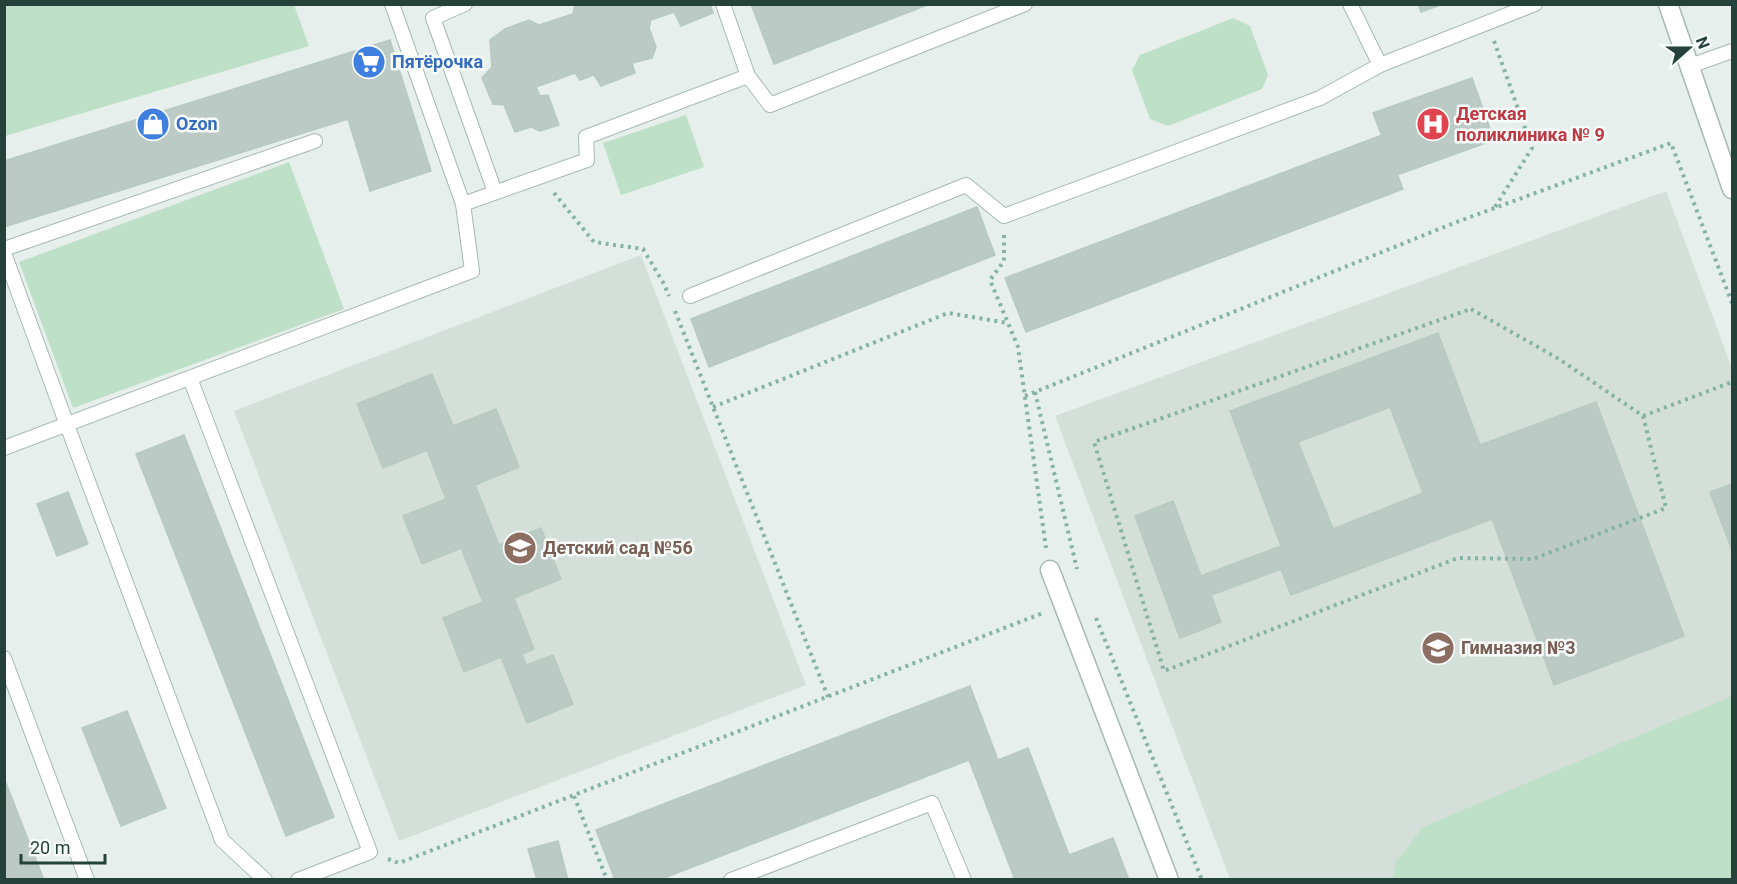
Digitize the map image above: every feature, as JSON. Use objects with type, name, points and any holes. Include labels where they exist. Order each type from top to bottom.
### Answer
[{"type":"street","points":[[1668,4],[1732,189]]},
{"type":"street","points":[[1050,570],[1169,879]]},
{"type":"lane","points":[[4,448],[472,271],[463,204],[392,4]]},
{"type":"lane","points":[[465,4],[433,18],[495,192]]},
{"type":"lane","points":[[723,4],[748,76],[770,105],[1025,4]]},
{"type":"lane","points":[[1350,4],[1380,65]]},
{"type":"lane","points":[[690,296],[966,185],[1004,216],[1320,98],[1380,65],[1487,23],[1512,9],[1535,4]]},
{"type":"lane","points":[[1690,66],[1732,51]]},
{"type":"lane","points":[[463,204],[587,160],[586,137],[748,76]]},
{"type":"lane","points":[[265,879],[222,840],[4,251],[315,141]]},
{"type":"lane","points":[[190,378],[370,852],[298,879]]},
{"type":"lane","points":[[4,658],[87,879]]},
{"type":"lane","points":[[730,879],[932,803],[964,879]]},
{"type":"path","points":[[1487,23],[1532,148],[1494,208]]},
{"type":"path","points":[[1025,396],[1454,223],[1671,143],[1732,303]]},
{"type":"path","points":[[540,177],[594,242],[643,249],[664,284],[828,697]]},
{"type":"path","points":[[1004,216],[1004,261],[990,280],[1018,347],[1050,570]]},
{"type":"path","points":[[1471,309],[1559,359],[1643,416],[1666,508],[1533,559],[1458,558],[1164,671],[1094,442],[1471,309]]},
{"type":"path","points":[[713,407],[948,313],[1008,323]]},
{"type":"path","points":[[1643,416],[1732,382]]},
{"type":"path","points":[[1035,392],[1077,572]]},
{"type":"path","points":[[370,852],[399,863],[1063,606]]},
{"type":"path","points":[[1095,616],[1202,879]]},
{"type":"path","points":[[574,796],[607,879]]},
{"type":"shaded area","name":"Гимназия №3","points":[[1666,191],[1732,368],[1732,879],[1230,879],[1055,416]]},
{"type":"shaded area","name":"Детский сад №56","points":[[641,255],[806,685],[399,841],[234,411]]},
{"type":"green space","points":[[5,4],[294,5],[309,46],[5,136]]},
{"type":"green space","points":[[1233,18],[1250,26],[1268,75],[1262,89],[1168,126],[1150,119],[1132,70],[1140,55]]},
{"type":"green space","points":[[686,115],[704,167],[621,195],[603,143]]},
{"type":"green space","points":[[289,162],[344,309],[73,408],[19,262]]},
{"type":"green space","points":[[1732,696],[1732,876],[1725,880],[1393,879],[1395,863],[1423,827]]},
{"type":"building","points":[[575,4],[622,4],[634,33],[649,28],[656,47],[652,58],[632,63],[635,73],[601,86],[594,75],[580,80],[575,73],[536,87],[540,96],[548,95],[559,125],[540,131],[531,127],[515,132],[504,105],[493,104],[482,78],[492,67],[490,40],[505,29],[529,20],[539,25],[573,14]]},
{"type":"building","points":[[622,4],[710,4],[713,13],[681,26],[674,12],[651,20],[649,28],[634,33]]},
{"type":"building","points":[[751,4],[930,4],[774,64]]},
{"type":"building","points":[[1418,4],[1443,4],[1421,12]]},
{"type":"building","points":[[390,40],[431,171],[370,191],[348,119],[4,227],[4,161]]},
{"type":"building","name":"Детская поликлиника № 9","points":[[1472,78],[1494,140],[1397,175],[1373,113]]},
{"type":"building","points":[[1382,135],[1403,189],[1026,332],[1005,278]]},
{"type":"building","points":[[977,207],[995,255],[709,367],[691,319]]},
{"type":"building","points":[[1438,333],[1480,445],[1596,402],[1684,636],[1554,685],[1492,519],[1291,595],[1281,569],[1211,595],[1221,622],[1180,638],[1135,516],[1173,501],[1201,576],[1281,546],[1230,411]],"holes":[[[1390,407],[1423,493],[1333,529],[1298,442]]]},
{"type":"building","points":[[432,374],[453,426],[496,409],[519,467],[475,485],[499,545],[541,528],[561,579],[514,598],[534,649],[522,654],[526,665],[553,655],[573,704],[527,723],[501,657],[464,672],[443,618],[483,602],[461,548],[422,564],[403,516],[446,499],[427,450],[383,468],[357,404]]},
{"type":"building","points":[[184,435],[334,817],[286,836],[136,454]]},
{"type":"building","points":[[1732,484],[1732,550],[1710,492]]},
{"type":"building","points":[[68,492],[88,544],[57,556],[37,504]]},
{"type":"building","points":[[970,686],[998,760],[1028,748],[1069,855],[1113,838],[1129,880],[1015,880],[969,760],[659,880],[615,880],[596,830]]},
{"type":"building","points":[[127,711],[166,808],[121,826],[82,728]]},
{"type":"building","points":[[4,778],[44,880],[4,880]]},
{"type":"building","points":[[558,841],[568,880],[537,880],[528,849]]},
{"type":"place","name":"Пятёрочка","points":[[369,62]]},
{"type":"place","name":"Ozon","points":[[153,124]]},
{"type":"place","name":"Детская поликлиника № 9","points":[[1433,124]]},
{"type":"place","name":"Детский сад №56","points":[[520,548]]},
{"type":"place","name":"Гимназия №3","points":[[1438,648]]}]
